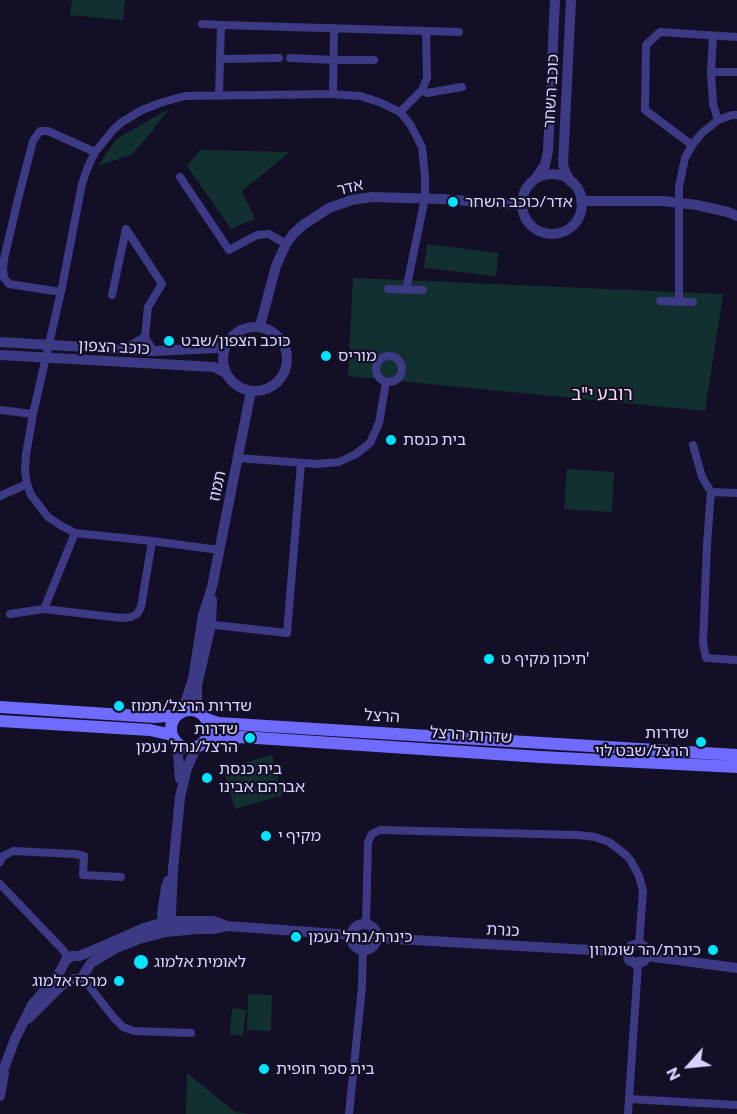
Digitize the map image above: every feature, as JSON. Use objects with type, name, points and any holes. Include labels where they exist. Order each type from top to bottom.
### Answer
[{"type":"main road","points":[[0,707],[155,717],[178,715],[189,710],[203,716],[209,728],[200,744],[186,747],[175,738],[150,730],[0,721]]},
{"type":"main road","points":[[175,738],[172,724],[178,715]]},
{"type":"main road","name":"הרצל","points":[[203,716],[218,723],[737,755]]},
{"type":"main road","name":"שדרות הרצל","points":[[200,744],[242,737],[541,757],[737,767]]},
{"type":"street","name":"כוכב השחר","points":[[535,179],[545,165],[548,152],[555,0]]},
{"type":"street","name":"כוכב השחר","points":[[571,0],[563,164],[571,182]]},
{"type":"street","points":[[202,24],[459,32]]},
{"type":"street","points":[[219,95],[221,25]]},
{"type":"street","points":[[333,94],[334,28]]},
{"type":"street","points":[[400,112],[422,90],[427,78],[426,31]]},
{"type":"street","points":[[692,145],[645,110],[646,45],[660,32],[737,37]]},
{"type":"street","points":[[713,36],[711,72],[713,104],[718,120]]},
{"type":"street","points":[[220,59],[279,58]]},
{"type":"street","points":[[290,58],[374,60]]},
{"type":"street","points":[[711,72],[737,72]]},
{"type":"street","points":[[422,90],[427,93],[462,87]]},
{"type":"street","points":[[219,550],[152,540],[75,533],[48,517],[31,495],[27,484],[26,455],[33,414],[61,292],[82,184],[95,152],[122,122],[163,102],[185,96],[333,94],[360,96],[379,102],[400,112],[414,129],[422,147],[425,198],[406,290]]},
{"type":"street","points":[[679,302],[679,187],[685,158],[702,133],[718,120],[737,115]]},
{"type":"street","points":[[61,292],[9,284],[4,278],[4,259],[18,198],[33,141],[40,132],[48,131],[95,152]]},
{"type":"street","points":[[554,174],[571,182],[576,187],[581,201],[581,211],[570,228],[552,234],[531,226],[526,220],[522,205],[523,195],[528,186],[535,179],[554,174]]},
{"type":"street","points":[[180,177],[229,250],[257,235],[269,234],[286,244]]},
{"type":"street","name":"אדר","points":[[260,326],[276,266],[286,244],[298,229],[329,208],[352,200],[372,197],[425,198],[522,205]]},
{"type":"street","points":[[581,201],[663,201],[712,208],[737,216]]},
{"type":"street","points":[[112,295],[126,229],[162,284],[148,308],[145,338],[153,351]]},
{"type":"street","points":[[388,289],[423,290]]},
{"type":"street","points":[[660,301],[693,302]]},
{"type":"street","points":[[260,326],[278,336],[284,344],[287,361],[285,372],[274,385],[267,389],[251,391],[236,385],[226,373],[223,355],[230,337],[238,331],[260,326]]},
{"type":"street","points":[[123,349],[145,338]]},
{"type":"street","name":"כוכב הצפון","points":[[0,342],[153,351],[225,346]]},
{"type":"street","name":"כוכב הצפון","points":[[0,355],[214,367],[226,373]]},
{"type":"street","points":[[238,458],[318,464],[339,462],[356,454],[370,443],[379,423],[386,382]]},
{"type":"street","name":"תמוז","points":[[203,716],[197,699],[197,686],[207,603],[251,391]]},
{"type":"street","points":[[0,410],[33,414]]},
{"type":"street","points":[[693,445],[702,477],[711,492],[703,643],[706,658],[737,660]]},
{"type":"street","points":[[206,625],[287,633],[301,463]]},
{"type":"street","points":[[0,496],[27,484]]},
{"type":"street","points":[[711,492],[737,492]]},
{"type":"street","points":[[44,609],[75,533]]},
{"type":"street","points":[[10,614],[44,609],[122,618],[137,614],[141,608],[152,540]]},
{"type":"street","name":"תמוז","points":[[178,715],[193,679],[206,625]]},
{"type":"street","points":[[167,925],[171,914],[180,797],[179,757],[175,738]]},
{"type":"street","points":[[180,797],[187,768],[200,744]]},
{"type":"street","points":[[366,924],[368,842],[372,834],[380,830],[578,835],[609,842],[631,861],[639,876],[643,891],[639,944]]},
{"type":"street","points":[[0,862],[3,856],[13,851],[75,854],[84,856],[83,875],[121,877]]},
{"type":"street","points":[[167,925],[162,914],[166,887],[173,869]]},
{"type":"street","points":[[0,884],[70,960]]},
{"type":"street","points":[[172,898],[179,912],[189,921]]},
{"type":"street","points":[[0,1079],[15,1039],[32,1005],[70,960],[132,932],[189,921],[213,921],[227,926],[351,935]]},
{"type":"street","points":[[366,924],[374,929],[377,938],[373,946],[368,950],[363,950],[354,945],[351,935],[357,926],[366,924]]},
{"type":"street","points":[[24,1023],[65,982],[81,975],[91,963],[104,954],[146,937],[167,925],[197,929],[227,926]]},
{"type":"street","name":"כנרת","points":[[377,938],[627,952]]},
{"type":"street","points":[[639,944],[646,950],[647,956],[638,964],[629,960],[627,952],[631,946],[639,944]]},
{"type":"street","points":[[349,1114],[362,987],[363,950]]},
{"type":"street","points":[[647,956],[737,968]]},
{"type":"street","points":[[70,960],[66,975],[81,975]]},
{"type":"street","points":[[70,960],[85,960],[81,975]]},
{"type":"street","points":[[628,1114],[638,964]]},
{"type":"street","points":[[81,975],[123,1027],[134,1031],[191,1033]]},
{"type":"street","points":[[0,1096],[5,1066]]},
{"type":"street","points":[[629,1099],[737,1105]]},
{"type":"green space","points":[[72,0],[125,0],[123,20],[70,15]]},
{"type":"green space","points":[[169,109],[131,155],[98,166],[116,139]]},
{"type":"green space","points":[[200,150],[290,152],[242,191],[255,219],[231,229],[187,166]]},
{"type":"green space","points":[[427,244],[498,253],[496,276],[424,268]]},
{"type":"green space","points":[[353,278],[723,294],[705,411],[348,376]]},
{"type":"green space","points":[[567,469],[614,472],[612,512],[564,509]]},
{"type":"green space","points":[[272,755],[283,795],[235,809],[223,769]]},
{"type":"green space","points":[[248,994],[272,995],[271,1031],[247,1030]]},
{"type":"green space","points":[[232,1008],[246,1010],[243,1036],[230,1034]]},
{"type":"green space","points":[[187,1073],[235,1112],[250,1114],[186,1114]]},
{"type":"place","name":"אדר/כוכב השחר","points":[[453,202]]},
{"type":"place","name":"כוכב הצפון/שבט","points":[[169,341]]},
{"type":"place","name":"מוריס","points":[[326,356]]},
{"type":"place","name":"בית כנסת","points":[[391,440]]},
{"type":"place","name":"תיכון מקיף ט'","points":[[489,659]]},
{"type":"place","name":"שדרות הרצל/תמוז","points":[[119,706]]},
{"type":"place","name":"שדרות הרצל/נחל נעמן","points":[[250,738]]},
{"type":"place","name":"שדרות הרצל/שבט לוי","points":[[701,742]]},
{"type":"place","name":"בית כנסת אברהם אבינו","points":[[207,778]]},
{"type":"place","name":"מקיף י","points":[[266,836]]},
{"type":"place","name":"כינרת/נחל נעמן","points":[[296,937]]},
{"type":"place","name":"כינרת/הר שומרון","points":[[713,950]]},
{"type":"place","name":"לאומית אלמוג","points":[[141,962]]},
{"type":"place","name":"מרכז אלמוג","points":[[119,981]]},
{"type":"place","name":"בית ספר חופית","points":[[264,1069]]},
{"type":"district","name":"רובע י\"ב","points":[[602,394]]}]
